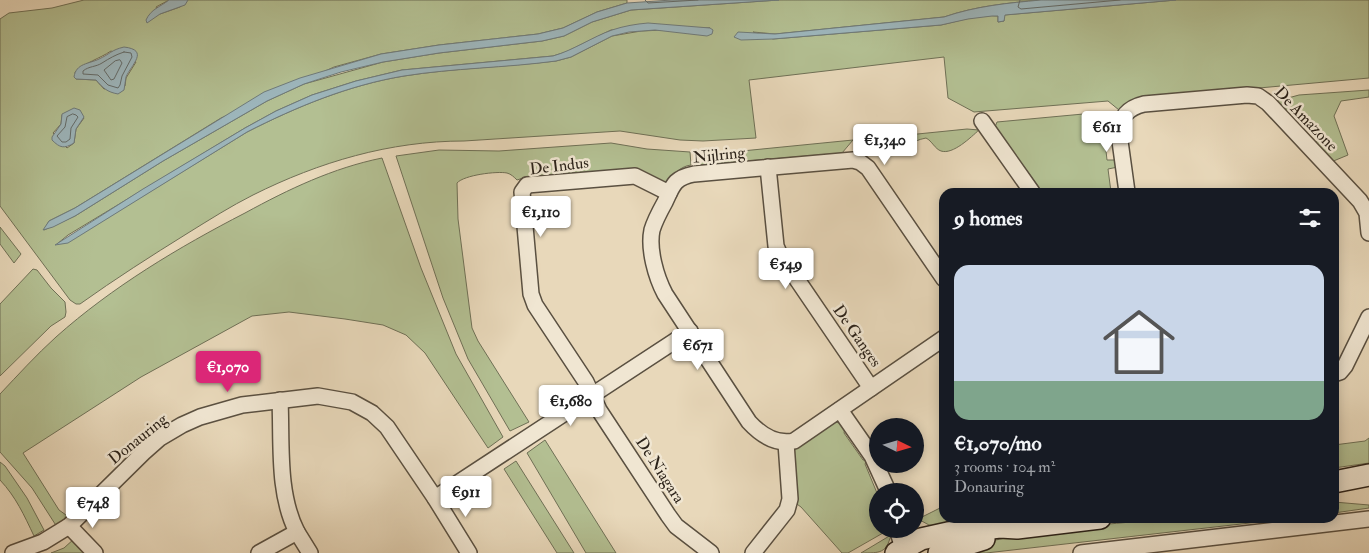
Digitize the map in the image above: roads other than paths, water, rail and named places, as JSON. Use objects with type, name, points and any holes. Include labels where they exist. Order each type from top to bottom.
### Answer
[{"type":"main road","points":[[1339,481],[1369,476]]},
{"type":"main road","points":[[1339,493],[1369,490]]},
{"type":"main road","points":[[909,543],[948,532],[1000,527],[1017,528],[1058,523]]},
{"type":"main road","points":[[939,553],[1017,528]]},
{"type":"street","name":"De Amazone","points":[[1126,188],[1119,134],[1120,124],[1132,108],[1144,104],[1247,95],[1258,96],[1268,103],[1360,201],[1366,213],[1369,234]]},
{"type":"street","points":[[982,121],[1029,188]]},
{"type":"street","name":"Nijlring","points":[[786,443],[776,441],[760,433],[749,422],[658,281],[654,264],[652,233],[654,223],[674,183],[682,176],[845,160],[860,162],[868,168],[939,272]]},
{"type":"street","name":"De Ganges","points":[[768,167],[778,253],[871,388]]},
{"type":"street","name":"De Indus","points":[[592,395],[531,294],[522,192],[527,185],[635,176],[669,193]]},
{"type":"street","points":[[1339,372],[1369,317]]},
{"type":"street","points":[[435,498],[690,331]]},
{"type":"street","points":[[753,553],[787,510],[790,499],[786,443],[794,441],[939,341]]},
{"type":"street","name":"De Niagara","points":[[592,395],[599,410],[676,526],[711,553]]},
{"type":"street","name":"Donauring","points":[[13,553],[45,548],[142,453],[160,438],[182,425],[222,410],[242,405],[318,396],[352,402],[372,413],[387,427],[470,553]]},
{"type":"street","points":[[280,400],[284,498],[289,516],[310,553]]},
{"type":"street","points":[[840,410],[872,456],[884,483]]},
{"type":"street","points":[[1339,523],[1369,519],[1369,525]]},
{"type":"street","points":[[1081,553],[1335,523]]},
{"type":"street","points":[[69,526],[95,553]]},
{"type":"street","points":[[259,553],[297,532]]},
{"type":"water","points":[[169,0],[188,0],[185,5],[160,14],[147,23],[146,20],[150,13]]},
{"type":"water","points":[[672,0],[779,0],[631,10],[592,22],[564,36],[542,41],[439,53],[383,62],[341,72],[304,84],[267,101],[163,161],[75,216],[43,230],[49,221],[75,208],[264,92],[300,78],[381,54],[439,45],[538,34],[563,28],[597,12],[627,3]]},
{"type":"water","points":[[1041,0],[1176,0],[1005,15],[1004,21],[998,22],[998,16],[992,16],[941,25],[773,39],[741,40],[734,37],[738,32],[775,34],[944,17],[980,8]]},
{"type":"water","points":[[648,23],[710,28],[713,30],[712,34],[707,36],[655,30],[629,32],[612,36],[571,57],[556,61],[404,76],[343,91],[284,114],[247,132],[68,243],[55,245],[143,189],[245,128],[276,111],[312,95],[356,81],[402,70],[553,56],[612,30]]},
{"type":"water","points":[[124,47],[136,51],[137,59],[126,77],[124,90],[118,94],[105,89],[96,80],[76,79],[74,77],[75,72],[80,66]]},
{"type":"water","points":[[74,108],[80,110],[84,117],[76,129],[74,143],[65,147],[57,145],[52,140],[52,137],[61,124],[62,114]]}]
